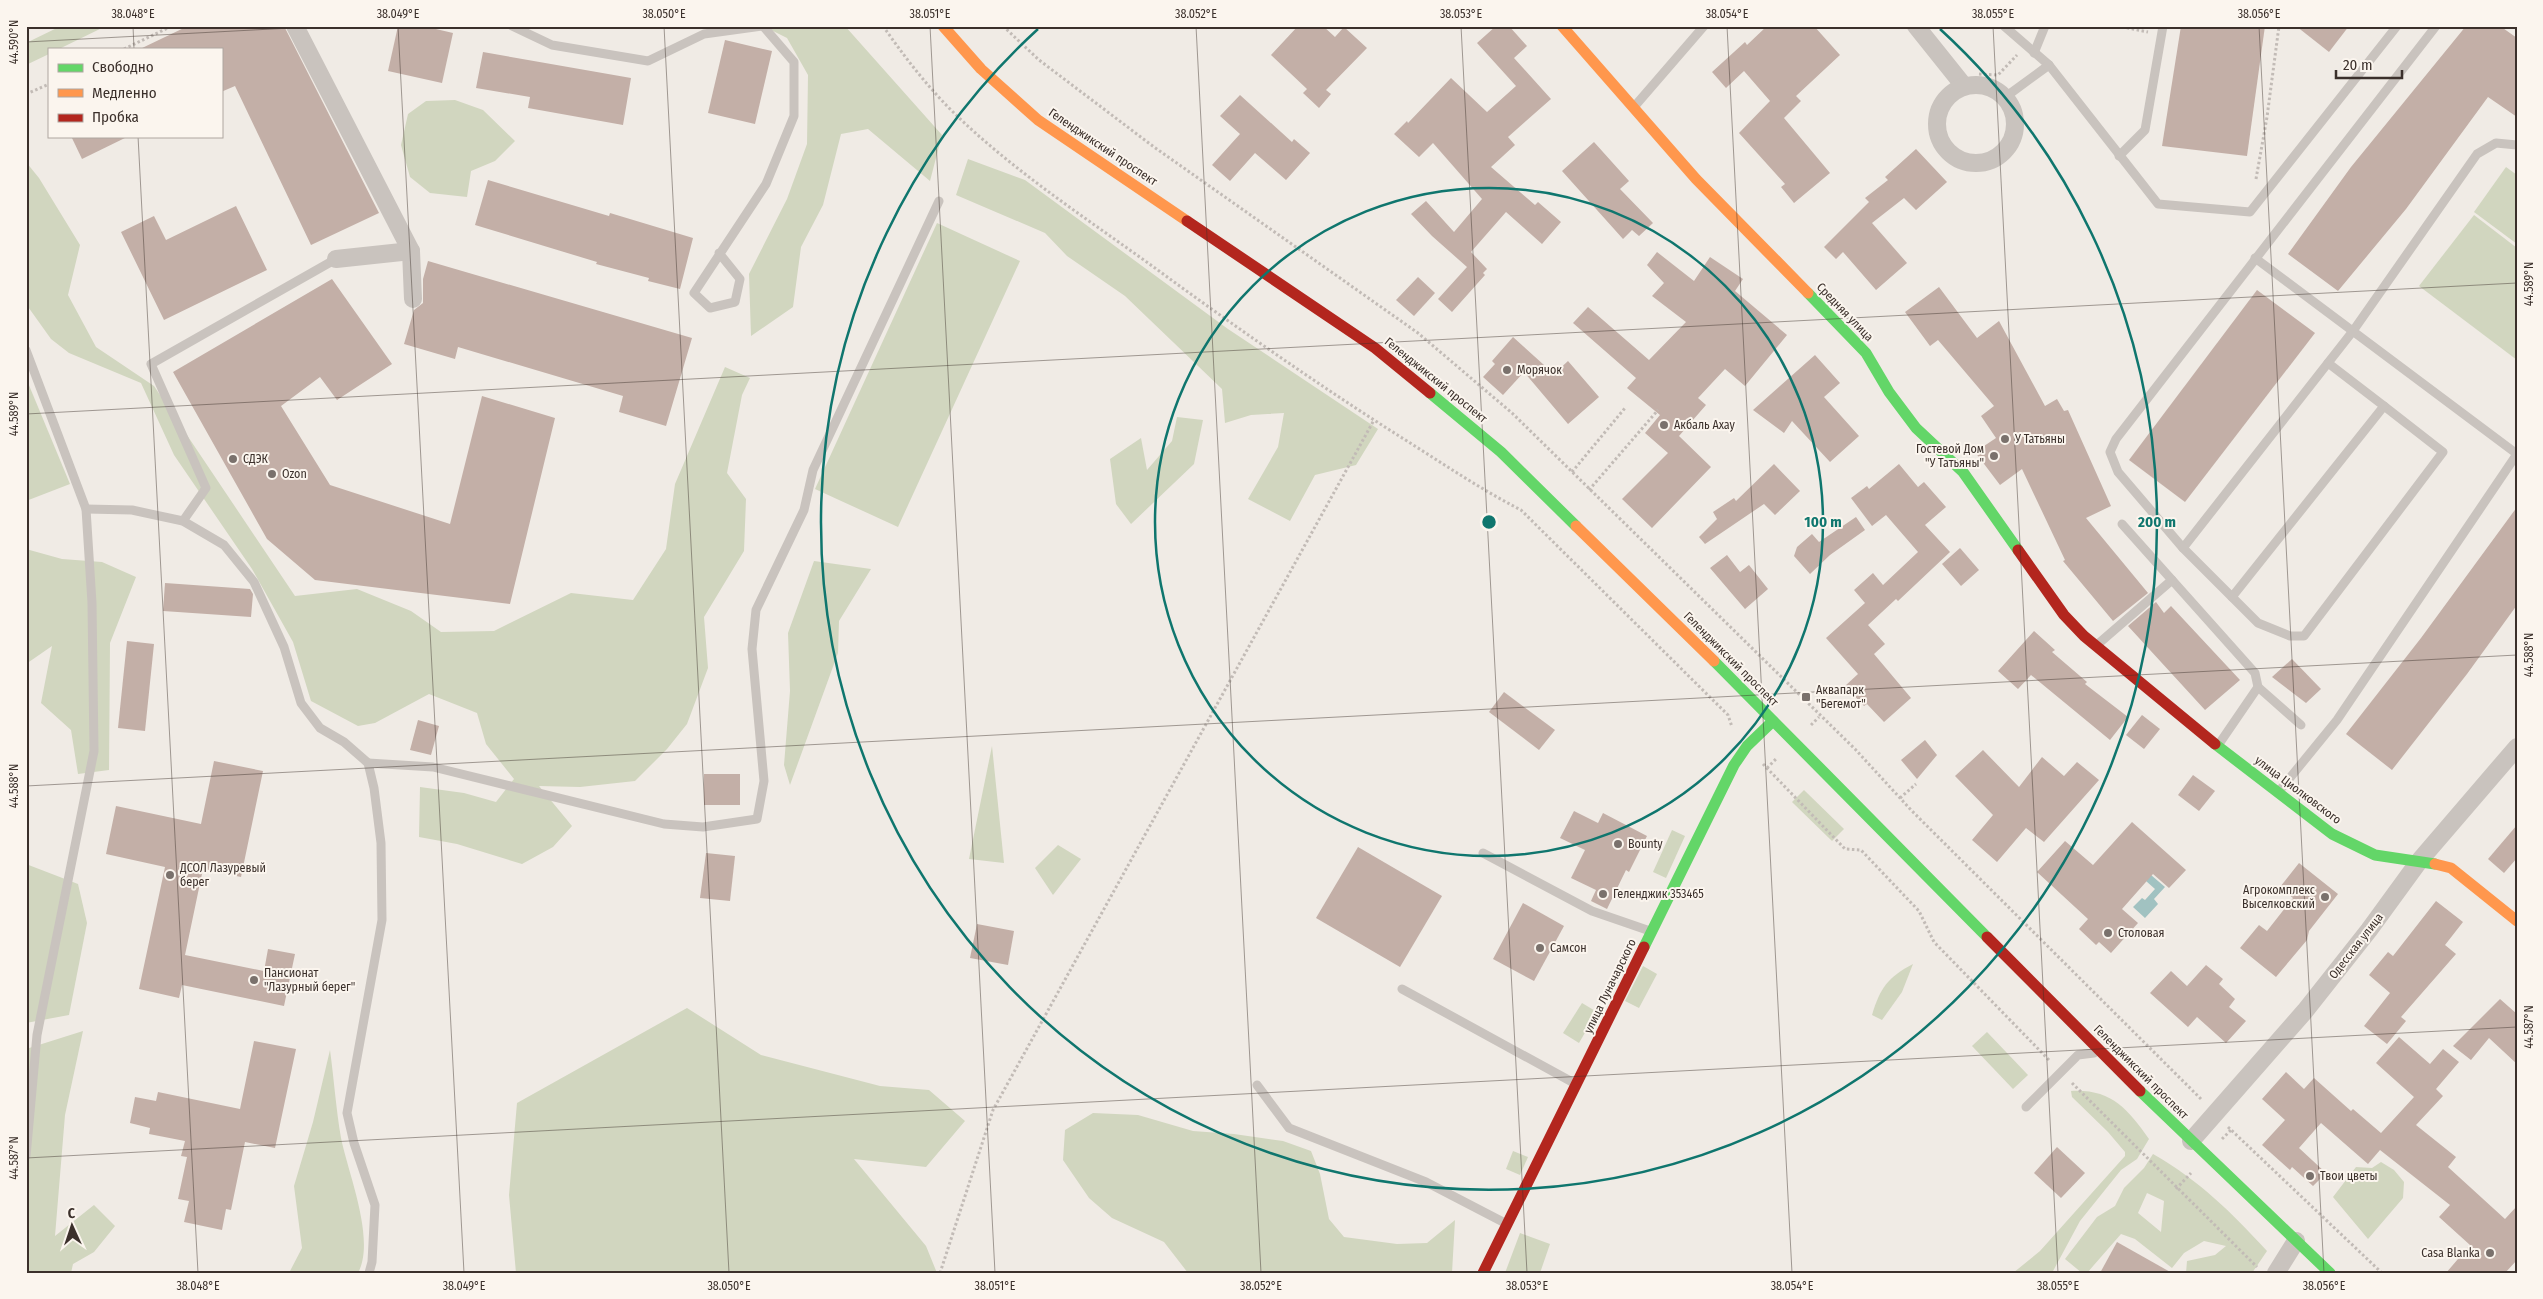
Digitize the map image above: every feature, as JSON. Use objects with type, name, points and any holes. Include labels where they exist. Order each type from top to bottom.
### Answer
[{"type":"street","points":[[295,26],[411,251],[413,299]]},
{"type":"street","name":"Геленджикский проспект","points":[[943,26],[981,69],[1038,120],[1375,348],[1460,416],[1564,512],[2101,1052],[2296,1241]]},
{"type":"street","name":"Средняя улица","points":[[1562,26],[1696,179],[1866,353],[1889,392],[1916,428],[1964,472],[2064,615],[2084,636]]},
{"type":"street","points":[[1916,26],[1971,80],[1978,85],[1990,87],[2004,98],[2014,114],[2015,126],[2012,138],[2006,149],[1997,157],[1986,162],[1973,163],[1960,160],[1949,153],[1941,142],[1937,128],[1937,115],[1943,102],[1952,92],[1971,80]]},
{"type":"street","points":[[336,259],[411,251]]},
{"type":"street","name":"улица Циолковского","points":[[2084,636],[2217,746],[2332,834],[2375,855],[2420,860],[2451,868],[2517,921]]},
{"type":"street","name":"улица Луначарского","points":[[1483,1273],[1734,765],[1747,746],[1773,721]]},
{"type":"street","name":"Одесская улица","points":[[2191,1141],[2305,1011],[2369,930],[2420,860],[2517,747]]},
{"type":"street","points":[[2276,1273],[2296,1241],[2330,1273]]},
{"type":"lane","points":[[512,26],[552,45],[648,61],[704,34],[762,26],[794,62],[794,116],[766,184],[719,254],[694,293],[710,308],[735,302],[740,279],[719,254]]},
{"type":"lane","points":[[1633,107],[1704,26]]},
{"type":"lane","points":[[2004,26],[2049,65],[2158,204],[2250,212],[2397,26]]},
{"type":"lane","points":[[2034,52],[2045,26]]},
{"type":"lane","points":[[2328,363],[2443,452],[2304,636],[2290,636],[2258,623],[2183,548],[2118,472],[2110,452],[2116,439],[2436,26]]},
{"type":"lane","points":[[2119,156],[2145,130],[2162,30]]},
{"type":"lane","points":[[2004,98],[2049,65]]},
{"type":"lane","points":[[2183,548],[2353,332],[2477,154],[2496,142],[2517,145]]},
{"type":"lane","points":[[368,764],[433,767],[664,824],[703,827],[757,819],[764,781],[752,649],[756,610],[804,510],[813,470],[939,201]]},
{"type":"lane","points":[[2255,258],[2517,454],[2337,720],[2278,792]]},
{"type":"lane","points":[[183,521],[206,488],[151,364],[336,259]]},
{"type":"lane","points":[[26,350],[86,509],[92,603],[94,751],[37,1035],[26,1156]]},
{"type":"lane","points":[[2232,597],[2384,406]]},
{"type":"lane","points":[[86,509],[132,510],[183,521],[224,545],[254,582],[284,647],[302,703],[320,728],[344,742],[368,764],[374,788],[381,843],[382,920],[347,1113],[354,1143],[375,1204],[372,1262],[369,1273]]},
{"type":"lane","points":[[2122,524],[2256,674],[2258,688],[2301,725]]},
{"type":"lane","points":[[2096,646],[2172,580]]},
{"type":"lane","points":[[2217,746],[2258,688]]},
{"type":"lane","points":[[1483,853],[1592,911],[1652,932]]},
{"type":"lane","points":[[1402,989],[1576,1084]]},
{"type":"lane","points":[[2026,1107],[2078,1055],[2101,1052]]},
{"type":"lane","points":[[1257,1085],[1289,1128],[1426,1182],[1507,1224]]},
{"type":"path","points":[[126,48],[172,26]]},
{"type":"path","points":[[883,26],[925,82],[983,139],[1031,177],[1235,326],[1374,420],[1489,494],[1521,510],[1728,715],[1734,735],[1747,746],[1844,849],[1861,850],[1919,910],[1934,942],[2176,1189],[2263,1273]]},
{"type":"path","points":[[2117,26],[2162,30]]},
{"type":"path","points":[[2250,212],[2267,117],[2279,26]]},
{"type":"path","points":[[1971,80],[1998,75],[2026,45]]},
{"type":"path","points":[[26,94],[48,84]]},
{"type":"path","points":[[1572,472],[1625,408]]},
{"type":"path","points":[[1589,490],[1658,410]]},
{"type":"path","points":[[940,1273],[993,1110],[1374,420]]},
{"type":"path","points":[[1900,798],[1916,784]]},
{"type":"path","points":[[2215,1112],[2382,1273]]},
{"type":"green space","points":[[61,26],[106,26],[61,48],[48,48],[48,54],[26,65],[26,43]]},
{"type":"green space","points":[[763,26],[845,26],[942,135],[930,181],[868,129],[841,134],[823,205],[801,247],[793,307],[751,336],[749,274],[787,199],[807,144],[808,75],[787,38]]},
{"type":"green space","points":[[455,100],[483,110],[515,141],[495,161],[471,171],[467,197],[430,193],[410,177],[401,145],[408,114],[426,101]]},
{"type":"green space","points":[[968,159],[1025,180],[1228,329],[1378,429],[1356,465],[1315,475],[1290,521],[1248,499],[1278,447],[1284,413],[1251,415],[1225,423],[1222,389],[1125,296],[1067,256],[1045,233],[956,195]]},
{"type":"green space","points":[[26,162],[39,178],[80,245],[68,295],[96,347],[154,386],[295,596],[357,589],[411,611],[441,632],[494,631],[571,593],[633,600],[666,549],[675,484],[725,367],[750,378],[742,395],[727,473],[746,499],[744,551],[704,617],[708,668],[687,724],[667,749],[635,781],[580,787],[539,786],[572,826],[553,847],[522,864],[457,844],[419,837],[420,787],[464,793],[496,802],[514,779],[486,744],[477,713],[429,694],[375,723],[358,726],[311,701],[293,642],[252,569],[174,455],[141,383],[69,353],[51,339],[26,304]]},
{"type":"green space","points":[[2506,167],[2517,175],[2517,244],[2474,212]]},
{"type":"green space","points":[[2474,215],[2517,248],[2517,360],[2419,286]]},
{"type":"green space","points":[[937,223],[1020,261],[898,527],[815,489]]},
{"type":"green space","points":[[26,378],[70,484],[26,501]]},
{"type":"green space","points":[[1177,417],[1203,420],[1194,464],[1131,524],[1116,504],[1110,459],[1141,438],[1147,470],[1172,441]]},
{"type":"green space","points":[[26,549],[62,559],[102,562],[136,577],[110,643],[109,770],[78,774],[71,730],[41,703],[52,646],[26,664]]},
{"type":"green space","points":[[814,561],[871,569],[839,621],[838,653],[790,785],[784,765],[790,691],[788,633]]},
{"type":"green space","points":[[992,746],[1004,863],[969,859]]},
{"type":"green space","points":[[1804,790],[1844,829],[1832,841],[1792,802]]},
{"type":"green space","points":[[1672,830],[1685,836],[1666,878],[1653,872]]},
{"type":"green space","points":[[1058,845],[1081,859],[1053,895],[1035,868]]},
{"type":"green space","points":[[26,864],[78,884],[87,923],[69,1015],[26,1023]]},
{"type":"green space","points":[[1913,964],[1902,992],[1882,1020],[1872,1015],[1878,997],[1886,984]]},
{"type":"green space","points":[[1643,966],[1657,974],[1639,1008],[1625,1001]]},
{"type":"green space","points":[[1582,1003],[1597,1012],[1579,1043],[1563,1033]]},
{"type":"green space","points":[[687,1008],[761,1055],[880,1086],[929,1090],[965,1121],[926,1167],[854,1159],[926,1246],[937,1273],[516,1273],[509,1195],[517,1103]]},
{"type":"green space","points":[[83,1031],[65,1115],[55,1236],[94,1205],[115,1226],[94,1252],[73,1264],[71,1273],[26,1273],[26,1049]]},
{"type":"green space","points":[[1987,1032],[2028,1075],[2013,1089],[1972,1046]]},
{"type":"green space","points":[[330,1050],[341,1138],[359,1206],[362,1225],[363,1259],[358,1273],[289,1273],[302,1248],[294,1186],[313,1122]]},
{"type":"green space","points":[[2071,1091],[2097,1093],[2117,1103],[2133,1118],[2149,1139],[2137,1159],[2121,1170],[2080,1221],[2052,1273],[2013,1273],[2040,1251],[2125,1156],[2125,1152],[2108,1132],[2072,1097]]},
{"type":"green space","points":[[1093,1113],[1138,1115],[1193,1131],[1234,1134],[1283,1141],[1311,1151],[1320,1174],[1329,1219],[1344,1237],[1397,1244],[1427,1243],[1455,1220],[1452,1273],[1188,1273],[1164,1242],[1112,1218],[1089,1198],[1063,1160],[1065,1130]]},
{"type":"green space","points":[[1513,1151],[1528,1157],[1520,1175],[1506,1169]]},
{"type":"green space","points":[[2153,1154],[2200,1186],[2227,1210],[2267,1251],[2252,1273],[2186,1273],[2187,1261],[2215,1255],[2226,1246],[2204,1241],[2184,1253],[2172,1268],[2135,1239],[2121,1234],[2087,1273],[2082,1273],[2065,1259],[2097,1217],[2115,1206],[2124,1188],[2144,1168]],"holes":[[[2147,1193],[2164,1201],[2161,1232],[2138,1213]]]},
{"type":"green space","points":[[2381,1162],[2394,1170],[2404,1182],[2403,1198],[2368,1239],[2333,1197],[2356,1167],[2372,1168]]},
{"type":"green space","points":[[1520,1233],[1550,1244],[1540,1273],[1505,1273]]},
{"type":"water","points":[[2151,875],[2165,887],[2154,899],[2158,904],[2145,918],[2133,907],[2142,898],[2145,900],[2155,889],[2146,881]]},
{"type":"building","points":[[188,26],[284,26],[379,213],[311,245],[235,86],[222,92],[222,48],[142,48]]},
{"type":"building","points":[[398,26],[423,26],[453,33],[442,83],[388,71]]},
{"type":"building","points":[[1298,26],[1323,26],[1335,37],[1344,27],[1367,48],[1326,90],[1331,94],[1319,108],[1303,93],[1307,89],[1271,55]]},
{"type":"building","points":[[1496,26],[1509,26],[1527,46],[1514,58],[1551,99],[1508,137],[1515,145],[1491,167],[1535,205],[1538,202],[1561,222],[1542,244],[1506,212],[1471,252],[1487,269],[1483,273],[1485,275],[1452,312],[1438,299],[1467,267],[1432,236],[1411,214],[1426,201],[1454,232],[1482,199],[1433,143],[1419,157],[1394,134],[1407,121],[1408,123],[1451,78],[1487,112],[1516,86],[1477,43]]},
{"type":"building","points":[[1767,26],[1814,26],[1840,55],[1796,96],[1801,101],[1784,118],[1830,173],[1794,203],[1781,187],[1785,184],[1739,133],[1770,101],[1744,71],[1726,88],[1712,72],[1745,42],[1747,45]]},
{"type":"building","points":[[2181,26],[2265,26],[2247,156],[2162,146]]},
{"type":"building","points":[[2296,26],[2349,26],[2329,52]]},
{"type":"building","points":[[2466,26],[2500,26],[2517,38],[2517,117],[2488,97],[2406,209],[2338,291],[2288,254],[2351,167]]},
{"type":"building","points":[[725,40],[772,51],[755,124],[708,113]]},
{"type":"building","points":[[483,52],[631,78],[623,125],[528,108],[530,97],[476,88]]},
{"type":"building","points":[[1240,95],[1292,142],[1294,139],[1310,153],[1286,180],[1255,153],[1230,181],[1212,165],[1240,134],[1220,116]]},
{"type":"building","points":[[72,138],[125,138],[82,159]]},
{"type":"building","points":[[1594,142],[1629,181],[1620,189],[1653,223],[1639,236],[1632,230],[1623,239],[1562,171]]},
{"type":"building","points":[[1916,149],[1947,182],[1916,210],[1904,198],[1872,223],[1907,263],[1876,290],[1843,252],[1836,259],[1824,247],[1869,202],[1865,198],[1888,180],[1885,177]]},
{"type":"building","points":[[488,180],[609,216],[610,213],[693,238],[680,289],[648,281],[649,278],[596,264],[597,262],[475,225]]},
{"type":"building","points":[[236,206],[267,270],[164,320],[121,232],[154,216],[166,240]]},
{"type":"building","points":[[1657,252],[1694,281],[1710,257],[1743,279],[1735,291],[1787,335],[1745,386],[1725,369],[1698,398],[1706,405],[1679,436],[1711,467],[1652,528],[1622,499],[1668,453],[1645,433],[1660,415],[1627,388],[1636,378],[1573,323],[1588,307],[1649,360],[1686,322],[1652,296],[1664,283],[1647,265]]},
{"type":"building","points":[[428,261],[692,338],[666,426],[619,412],[623,396],[458,347],[455,359],[404,344],[414,310],[423,303],[423,279]]},
{"type":"building","points":[[1418,277],[1435,293],[1414,316],[1396,300]]},
{"type":"building","points":[[332,279],[392,364],[337,400],[320,377],[281,406],[330,485],[450,524],[482,396],[555,418],[510,604],[315,580],[267,539],[173,372]]},
{"type":"building","points":[[1939,287],[1977,338],[1999,321],[2045,406],[2057,399],[2064,411],[2068,410],[2111,506],[2086,518],[2148,593],[2113,621],[2063,561],[2065,560],[2022,469],[2000,485],[1975,452],[1996,438],[1981,416],[1994,406],[1938,340],[1930,346],[1905,312]]},
{"type":"building","points":[[2257,290],[2315,333],[2185,502],[2129,460]]},
{"type":"building","points":[[1513,337],[1554,374],[1568,361],[1599,397],[1568,424],[1524,372],[1503,395],[1483,377],[1495,364],[1492,361]]},
{"type":"building","points":[[1815,355],[1840,383],[1824,397],[1859,436],[1830,462],[1792,421],[1784,433],[1753,410]]},
{"type":"building","points":[[1774,464],[1800,491],[1775,515],[1764,504],[1705,544],[1699,537],[1717,519],[1713,512],[1734,498],[1736,501]]},
{"type":"building","points":[[1899,464],[1918,487],[1924,482],[1946,507],[1925,525],[1950,552],[1898,601],[1896,599],[1868,625],[1885,644],[1874,654],[1911,698],[1884,722],[1867,704],[1864,706],[1845,686],[1858,674],[1826,638],[1865,603],[1854,590],[1873,573],[1883,585],[1918,552],[1886,515],[1872,526],[1851,498],[1867,486],[1869,489]]},
{"type":"building","points":[[2517,507],[2517,605],[2467,674],[2392,770],[2346,734],[2421,638]]},
{"type":"building","points":[[1856,517],[1865,530],[1830,555],[1810,574],[1794,556],[1797,547],[1812,534],[1819,542]]},
{"type":"building","points":[[1960,548],[1979,570],[1961,586],[1942,564]]},
{"type":"building","points":[[1727,555],[1740,572],[1749,565],[1768,589],[1745,609],[1710,568]]},
{"type":"building","points":[[165,583],[250,589],[253,594],[251,617],[163,611]]},
{"type":"building","points":[[2156,602],[2164,613],[2171,606],[2240,680],[2205,710],[2128,626]]},
{"type":"building","points":[[2034,631],[2055,650],[2052,652],[2087,682],[2085,684],[2128,717],[2110,740],[2031,675],[2018,689],[1998,671]]},
{"type":"building","points":[[127,641],[154,644],[145,731],[118,728]]},
{"type":"building","points":[[2292,659],[2321,689],[2306,703],[2272,677]]},
{"type":"building","points":[[1504,692],[1555,730],[1539,750],[1489,712]]},
{"type":"building","points":[[2142,715],[2160,729],[2144,749],[2126,735]]},
{"type":"building","points":[[418,720],[439,726],[431,755],[410,750]]},
{"type":"building","points":[[1925,740],[1937,755],[1917,779],[1901,760]]},
{"type":"building","points":[[1983,750],[2019,787],[2042,757],[2064,776],[2077,762],[2099,780],[2044,842],[2026,828],[1997,862],[1972,840],[1993,815],[1955,776]]},
{"type":"building","points":[[214,761],[263,771],[241,877],[203,869],[185,955],[264,971],[268,949],[295,954],[284,1006],[182,985],[179,998],[139,989],[165,867],[106,854],[116,806],[201,824]]},
{"type":"building","points":[[704,774],[740,774],[740,805],[704,805]]},
{"type":"building","points":[[2193,775],[2215,791],[2199,811],[2178,795]]},
{"type":"building","points":[[1574,811],[1598,823],[1603,813],[1647,836],[1629,872],[1626,870],[1607,909],[1591,901],[1596,890],[1571,878],[1585,850],[1560,838]]},
{"type":"building","points":[[2132,822],[2186,870],[2169,888],[2153,874],[2122,909],[2138,923],[2111,953],[2099,942],[2096,945],[2079,929],[2088,919],[2037,872],[2065,841],[2093,865]]},
{"type":"building","points":[[2517,825],[2517,858],[2504,873],[2488,859]]},
{"type":"building","points":[[1358,847],[1442,896],[1400,967],[1316,918]]},
{"type":"building","points":[[706,853],[735,856],[730,901],[700,898]]},
{"type":"building","points":[[2299,863],[2338,894],[2309,931],[2307,940],[2276,977],[2240,948],[2259,925],[2267,931],[2293,898],[2280,887]]},
{"type":"building","points":[[2436,901],[2463,922],[2445,945],[2456,954],[2401,1017],[2406,1021],[2387,1044],[2364,1026],[2390,993],[2369,975],[2388,952],[2393,956]]},
{"type":"building","points":[[1523,903],[1564,926],[1534,981],[1493,959]]},
{"type":"building","points":[[977,924],[1014,931],[1008,965],[970,958]]},
{"type":"building","points":[[2206,965],[2223,979],[2219,984],[2235,999],[2229,1007],[2246,1021],[2226,1043],[2197,1017],[2188,1027],[2150,993],[2171,971],[2187,986]]},
{"type":"building","points":[[2500,999],[2517,1014],[2517,1064],[2489,1038],[2471,1060],[2453,1046]]},
{"type":"building","points":[[2399,1037],[2430,1064],[2443,1049],[2459,1062],[2436,1089],[2443,1096],[2416,1125],[2456,1157],[2448,1167],[2505,1219],[2517,1206],[2517,1260],[2505,1273],[2446,1273],[2470,1245],[2439,1217],[2450,1205],[2380,1150],[2368,1164],[2321,1123],[2299,1148],[2326,1173],[2313,1186],[2292,1167],[2290,1170],[2262,1145],[2285,1120],[2262,1099],[2286,1072],[2304,1089],[2314,1078],[2351,1111],[2353,1109],[2381,1133],[2414,1097],[2376,1063]]},
{"type":"building","points":[[254,1041],[296,1049],[275,1148],[245,1142],[231,1210],[226,1209],[222,1230],[184,1222],[189,1201],[178,1199],[187,1157],[181,1156],[185,1141],[149,1134],[150,1128],[130,1123],[135,1097],[156,1101],[158,1092],[240,1109]]},
{"type":"building","points":[[2057,1147],[2085,1173],[2061,1198],[2034,1173]]},
{"type":"building","points":[[2117,1242],[2172,1273],[2100,1273]]},
{"type":"traffic: fast","points":[[1808,293],[1866,353],[1889,392],[1916,428],[1963,472],[2018,550]]},
{"type":"traffic: fast","points":[[1430,393],[1501,452],[1576,526]]},
{"type":"traffic: fast","points":[[1714,661],[1987,937]]},
{"type":"traffic: fast","points":[[1644,947],[1734,765],[1747,746],[1773,721]]},
{"type":"traffic: fast","points":[[2215,744],[2332,834],[2375,855],[2435,864]]},
{"type":"traffic: fast","points":[[2140,1091],[2330,1273]]},
{"type":"traffic: slow","points":[[943,26],[981,69],[1038,120],[1187,221]]},
{"type":"traffic: slow","points":[[1562,26],[1696,179],[1808,293]]},
{"type":"traffic: slow","points":[[1576,526],[1714,661]]},
{"type":"traffic: slow","points":[[2435,864],[2451,868],[2517,921]]},
{"type":"traffic: jam","points":[[1187,221],[1375,348],[1430,393]]},
{"type":"traffic: jam","points":[[2018,550],[2064,615],[2084,636],[2215,744]]},
{"type":"traffic: jam","points":[[1987,937],[2140,1091]]},
{"type":"traffic: jam","points":[[1483,1273],[1644,947]]},
{"type":"place","name":"Морячок","points":[[1507,370]]},
{"type":"place","name":"Акбаль Ахау","points":[[1664,425]]},
{"type":"place","name":"У Татьяны","points":[[2005,439]]},
{"type":"place","name":"Гостевой Дом \"У Татьяны\"","points":[[1994,456]]},
{"type":"place","name":"СДЭК","points":[[233,459]]},
{"type":"place","name":"Ozon","points":[[272,474]]},
{"type":"place","name":"Аквапарк \"Бегемот\"","points":[[1806,697]]},
{"type":"place","name":"Bounty","points":[[1618,844]]},
{"type":"place","name":"ДСОЛ Лазуревый берег","points":[[170,875]]},
{"type":"place","name":"Геленджик 353465","points":[[1603,894]]},
{"type":"place","name":"Агрокомплекс Выселковский","points":[[2325,897]]},
{"type":"place","name":"Столовая","points":[[2108,933]]},
{"type":"place","name":"Самсон","points":[[1540,948]]},
{"type":"place","name":"Пансионат \"Лазурный берег\"","points":[[254,980]]},
{"type":"place","name":"Твои цветы","points":[[2310,1176]]},
{"type":"place","name":"Casa Blanka","points":[[2490,1253]]}]
